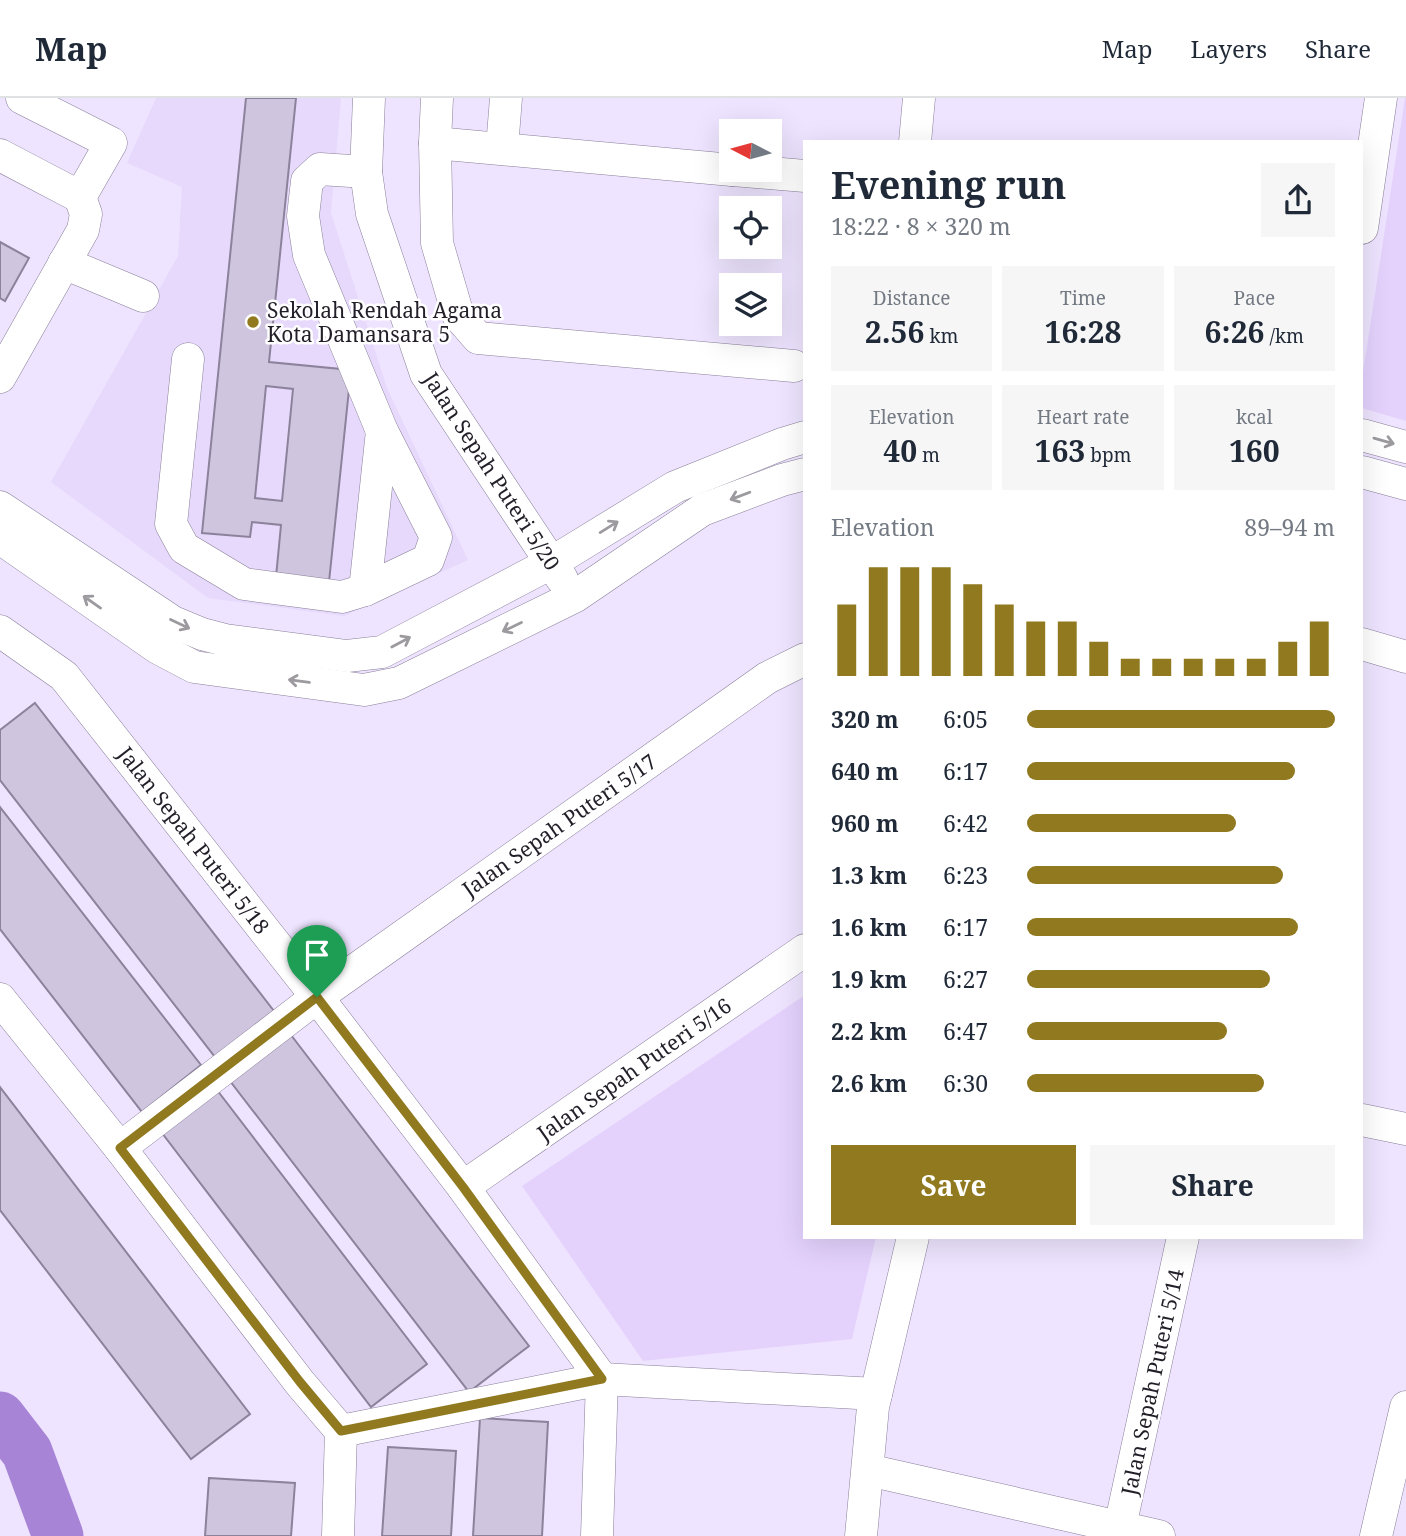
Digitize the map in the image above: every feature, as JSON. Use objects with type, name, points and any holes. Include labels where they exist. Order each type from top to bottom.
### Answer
[{"type":"street","points":[[22,98],[111,143],[80,197]]},
{"type":"street","name":"Jalan Sepah Puteri 5/20","points":[[369,98],[366,172],[372,214],[426,374],[574,597]]},
{"type":"street","points":[[437,98],[437,243],[458,315],[478,338],[794,366]]},
{"type":"street","points":[[502,148],[506,98]]},
{"type":"street","points":[[915,140],[919,98]]},
{"type":"street","points":[[1363,221],[1381,98]]},
{"type":"street","points":[[435,143],[719,169]]},
{"type":"street","points":[[0,155],[80,197],[86,214],[83,230],[0,377]]},
{"type":"street","points":[[187,359],[171,524],[184,548],[244,584],[342,597],[365,590],[428,560],[436,537],[382,431],[309,255],[303,216],[307,181],[320,169],[366,172]]},
{"type":"street","points":[[782,174],[803,176]]},
{"type":"street","points":[[64,263],[143,296]]},
{"type":"street","points":[[365,590],[382,431]]},
{"type":"street","points":[[1363,435],[1406,447]]},
{"type":"street","points":[[0,507],[183,626],[225,640],[347,656],[382,652],[551,563],[675,487],[803,438]]},
{"type":"street","points":[[1363,472],[1406,484]]},
{"type":"street","points":[[0,538],[158,649],[194,667],[364,690],[400,683],[574,597],[702,510],[803,475]]},
{"type":"street","name":"Jalan Sepah Puteri 5/18","points":[[0,631],[64,676],[463,1187],[602,1379]]},
{"type":"street","points":[[1363,644],[1406,657]]},
{"type":"street","name":"Jalan Sepah Puteri 5/17","points":[[120,1148],[317,997],[767,678],[803,660]]},
{"type":"street","name":"Jalan Sepah Puteri 5/16","points":[[463,1187],[803,951]]},
{"type":"street","points":[[0,999],[341,1431],[338,1536]]},
{"type":"street","points":[[1363,1119],[1406,1129]]},
{"type":"street","points":[[862,1536],[873,1406],[914,1239]]},
{"type":"street","name":"Jalan Sepah Puteri 5/14","points":[[1120,1527],[1183,1239]]},
{"type":"street","points":[[341,1431],[602,1379],[876,1394]]},
{"type":"street","points":[[597,1536],[602,1379]]},
{"type":"street","points":[[1376,1536],[1406,1407]]},
{"type":"street","points":[[868,1470],[1159,1536]]},
{"type":"shaded area","name":"Sekolah Rendah Agama Kota Damansara 5","points":[[156,98],[341,98],[331,213],[387,388],[468,560],[344,616],[208,598],[51,482],[178,256],[182,187],[127,163]]},
{"type":"shaded area","points":[[1406,98],[1406,421],[1363,408],[1363,372]]},
{"type":"shaded area","points":[[803,996],[803,1239],[876,1239],[852,1339],[643,1361],[522,1186]]},
{"type":"building","points":[[246,98],[296,98],[269,362],[351,370],[329,582],[276,577],[281,525],[252,522],[250,537],[202,533]],"holes":[[[266,386],[293,389],[282,501],[255,498]]]},
{"type":"building","points":[[0,242],[29,258],[5,301],[0,298]]},
{"type":"building","points":[[35,703],[274,1011],[215,1057],[0,780],[0,730]]},
{"type":"building","points":[[0,807],[201,1065],[142,1112],[0,929]]},
{"type":"building","points":[[291,1035],[529,1346],[469,1392],[230,1081]]},
{"type":"building","points":[[0,1087],[250,1414],[191,1459],[0,1210]]},
{"type":"building","points":[[217,1090],[427,1364],[371,1407],[162,1133]]},
{"type":"building","points":[[480,1418],[548,1422],[542,1536],[473,1536]]},
{"type":"building","points":[[388,1447],[456,1451],[451,1536],[382,1536]]},
{"type":"building","points":[[209,1478],[295,1483],[291,1536],[205,1536]]},
{"type":"waterway","points":[[0,1417],[27,1452],[58,1536]]},
{"type":"place","name":"Sekolah Rendah Agama Kota Damansara 5","points":[[253,322]]},
{"type":"route","points":[[317,997],[463,1187],[602,1379],[341,1431],[300,1382],[120,1148],[317,997]]}]
